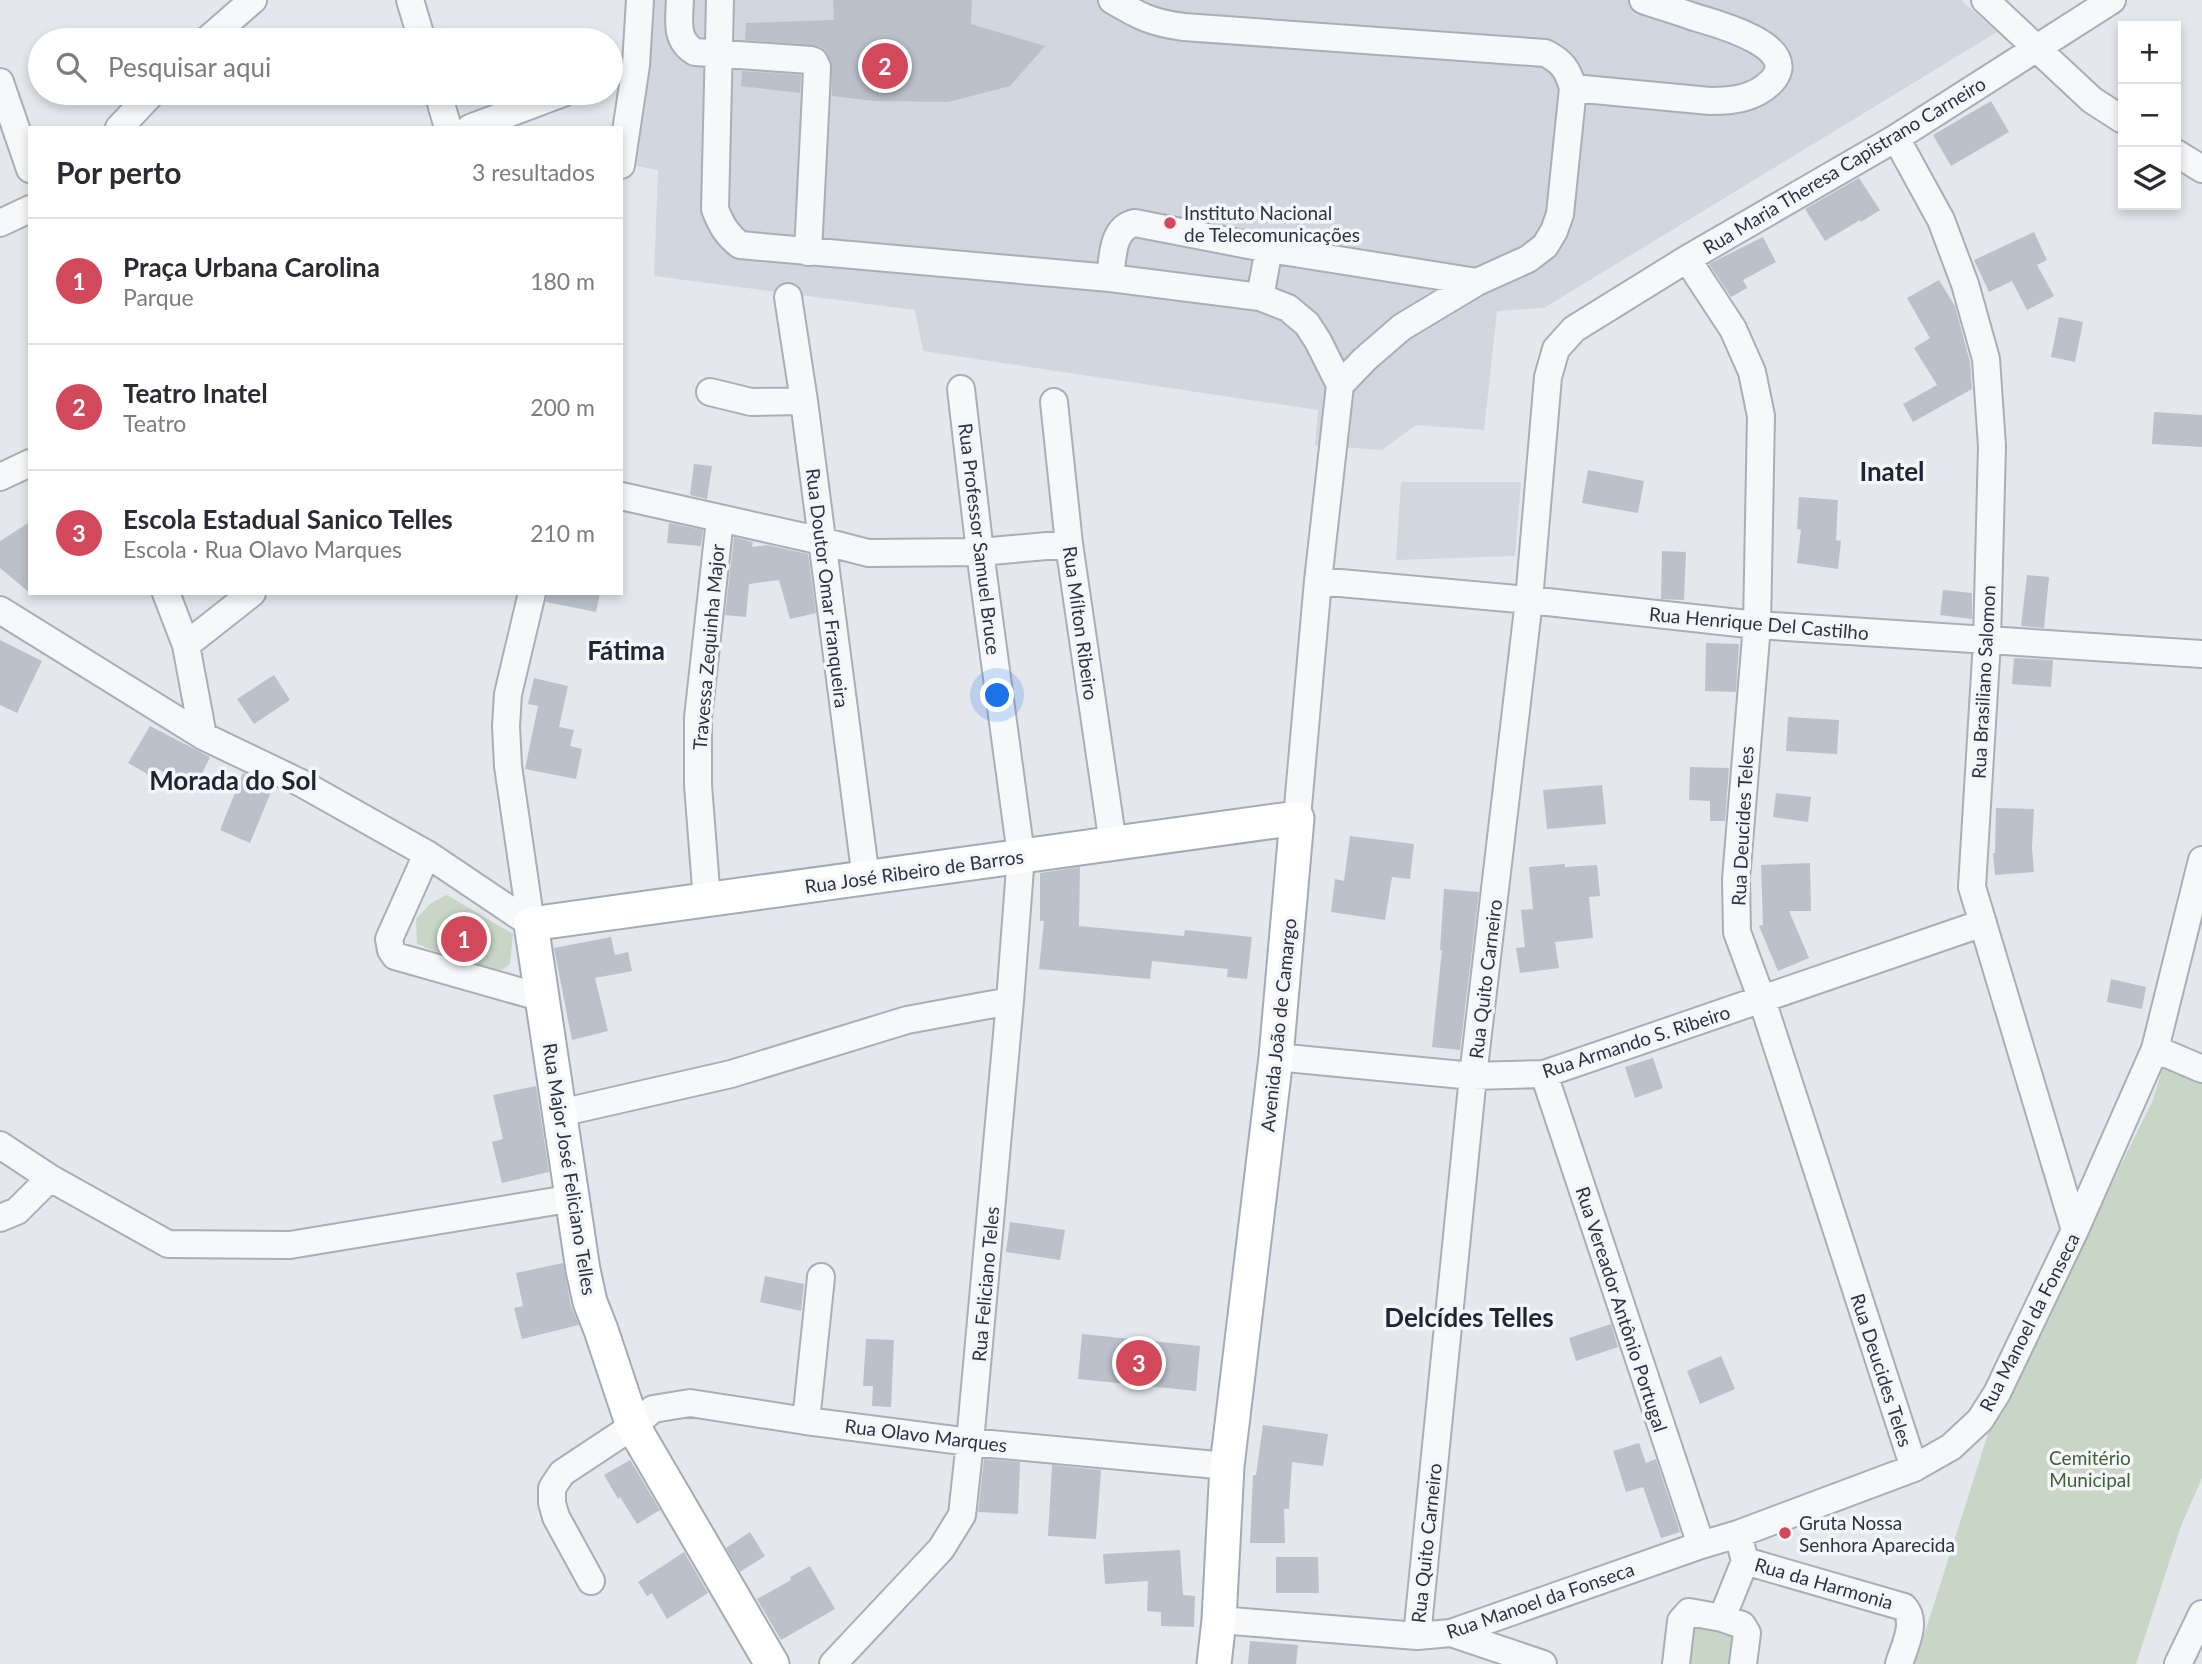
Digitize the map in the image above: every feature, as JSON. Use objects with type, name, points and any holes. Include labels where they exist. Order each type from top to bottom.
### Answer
[{"type":"main road","name":"Rua José Ribeiro de Barros","points":[[531,925],[1297,818]]},
{"type":"main road","name":"Avenida João de Camargo","points":[[1214,1664],[1219,1620],[1227,1466],[1276,1057],[1297,818]]},
{"type":"main road","name":"Rua Major José Feliciano Telles","points":[[531,925],[590,1302],[633,1426],[772,1664]]},
{"type":"street","points":[[221,28],[253,0]]},
{"type":"street","points":[[410,0],[418,28]]},
{"type":"street","points":[[623,152],[636,65],[640,0]]},
{"type":"street","points":[[680,0],[678,29],[685,45],[695,52],[814,61],[817,67],[808,252]]},
{"type":"street","points":[[720,0],[715,209],[730,237],[740,245],[1110,278],[1260,297],[1288,308],[1307,324],[1340,385],[1402,327],[1477,282],[1528,259],[1545,246],[1554,231],[1560,214],[1573,88],[1569,74],[1559,59],[1545,53],[1158,24],[1112,0]]},
{"type":"street","points":[[1573,88],[1731,101],[1764,89],[1776,77],[1778,65],[1773,53],[1754,38],[1643,0]]},
{"type":"street","points":[[1984,0],[2092,100],[2118,117]]},
{"type":"street","name":"Rua Maria Theresa Capistrano Carneiro","points":[[1574,329],[1687,259],[1896,138],[2112,0]]},
{"type":"street","points":[[623,70],[636,65]]},
{"type":"street","points":[[0,82],[28,163]]},
{"type":"street","points":[[122,126],[141,105]]},
{"type":"street","points":[[442,105],[448,126]]},
{"type":"street","points":[[475,126],[531,105]]},
{"type":"street","name":"Rua Brasiliano Salomon","points":[[1896,138],[1941,220],[1965,285],[1986,359],[1992,446],[1987,641],[1972,887],[2075,1230]]},
{"type":"street","points":[[2181,156],[2202,169]]},
{"type":"street","points":[[0,223],[28,210]]},
{"type":"street","points":[[1110,278],[1115,242],[1120,231],[1135,223],[1269,249],[1477,282]]},
{"type":"street","points":[[1260,297],[1269,249]]},
{"type":"street","name":"Rua Deucides Teles","points":[[1687,259],[1732,329],[1752,372],[1761,416],[1757,625],[1736,878],[1737,932],[1762,1000],[1914,1468]]},
{"type":"street","name":"Rua Doutor Omar Franqueira","points":[[788,297],[866,879]]},
{"type":"street","name":"Rua Quito Carneiro","points":[[1417,1636],[1473,1076],[1529,600],[1548,377],[1556,349],[1574,329]]},
{"type":"street","name":"Avenida João de Camargo","points":[[1297,818],[1318,581],[1340,385]]},
{"type":"street","name":"Rua Professor Samuel Bruce","points":[[961,389],[1021,855]]},
{"type":"street","points":[[710,392],[765,403],[804,401]]},
{"type":"street","name":"Rua Mílton Ribeiro","points":[[1054,402],[1069,544],[1113,844]]},
{"type":"street","points":[[0,477],[28,464]]},
{"type":"street","points":[[623,496],[868,553],[980,552],[1069,544]]},
{"type":"street","name":"Travessa Zequinha Major","points":[[707,901],[698,785],[698,718],[720,519]]},
{"type":"street","name":"Rua Henrique Del Castilho","points":[[1318,581],[1529,600],[1757,625],[2202,654]]},
{"type":"street","points":[[167,595],[186,645],[203,736]]},
{"type":"street","points":[[186,645],[249,595]]},
{"type":"street","points":[[531,595],[508,694],[506,726],[508,766],[531,925]]},
{"type":"street","points":[[0,610],[203,736],[301,783],[427,854],[531,925]]},
{"type":"street","points":[[427,854],[389,939],[391,950],[396,956],[543,998]]},
{"type":"street","name":"Rua Feliciano Teles","points":[[833,1664],[941,1549],[962,1515],[1021,855]]},
{"type":"street","name":"Rua Manoel da Fonseca","points":[[1219,1620],[1417,1636],[1451,1633],[1738,1534],[1914,1468],[1951,1447],[1980,1420],[1997,1393],[2075,1230],[2155,1049],[2202,860]]},
{"type":"street","name":"Rua Armando S. Ribeiro","points":[[1276,1057],[1473,1076],[1544,1073],[1983,923]]},
{"type":"street","points":[[560,1113],[731,1074],[907,1020],[1010,1001]]},
{"type":"street","points":[[2155,1049],[2202,1069]]},
{"type":"street","name":"Rua Vereador Antônio Portugal","points":[[1544,1073],[1701,1545]]},
{"type":"street","points":[[0,1145],[50,1178],[168,1244],[290,1245],[573,1198]]},
{"type":"street","points":[[0,1218],[17,1211],[50,1178]]},
{"type":"street","points":[[806,1421],[821,1277]]},
{"type":"street","name":"Rua Olavo Marques","points":[[591,1581],[556,1517],[552,1488],[562,1473],[633,1426],[653,1409],[690,1403],[970,1442],[1227,1466]]},
{"type":"street","name":"Rua da Harmonia","points":[[1738,1534],[1745,1561],[1897,1603],[1908,1611],[1911,1619],[1910,1631],[1899,1664]]},
{"type":"street","points":[[1722,1618],[1745,1561]]},
{"type":"street","points":[[1676,1664],[1682,1621],[1685,1615],[1693,1612],[1740,1623],[1745,1629],[1747,1639],[1743,1664]]},
{"type":"street","points":[[2178,1664],[2202,1614]]},
{"type":"street","points":[[1451,1633],[1543,1664]]},
{"type":"shaded area","name":"Instituto Nacional de Telecomunicações","points":[[651,0],[1961,0],[1997,32],[1544,308],[1497,311],[1484,430],[1416,425],[1382,450],[1315,445],[1318,410],[923,351],[915,310],[654,276],[658,170],[630,165]]},
{"type":"shaded area","points":[[1401,482],[1521,482],[1515,556],[1396,560]]},
{"type":"green space","points":[[447,895],[513,934],[510,964],[495,975],[417,944],[416,919],[431,903]]},
{"type":"green space","name":"Cemitério Municipal","points":[[2164,1062],[2202,1064],[2202,1478],[2181,1526],[2136,1664],[1915,1664],[1988,1434],[2153,1100]]},
{"type":"green space","points":[[1690,1624],[1743,1639],[1736,1664],[1690,1664],[1680,1661]]},
{"type":"building","points":[[833,0],[972,0],[971,24],[1045,46],[1010,86],[948,102],[874,101],[832,96],[831,61],[825,49],[819,46],[745,40],[746,23],[834,20]]},
{"type":"building","points":[[742,71],[801,75],[800,93],[741,86]]},
{"type":"building","points":[[1991,101],[2009,132],[1951,166],[1933,135]]},
{"type":"building","points":[[1859,178],[1880,210],[1825,241],[1805,209]]},
{"type":"building","points":[[2034,232],[2047,260],[2037,265],[2054,296],[2027,310],[2012,281],[1989,292],[1974,260]]},
{"type":"building","points":[[1763,237],[1776,262],[1743,280],[1747,288],[1731,297],[1709,264]]},
{"type":"building","points":[[1939,280],[1955,306],[1970,362],[1972,389],[1913,422],[1903,404],[1937,385],[1914,348],[1930,338],[1907,298]]},
{"type":"building","points":[[2059,317],[2083,322],[2075,362],[2051,357]]},
{"type":"building","points":[[2154,412],[2202,415],[2202,447],[2152,444]]},
{"type":"building","points":[[694,464],[712,466],[707,499],[690,495]]},
{"type":"building","points":[[1588,470],[1644,481],[1638,513],[1582,503]]},
{"type":"building","points":[[1799,497],[1838,500],[1836,540],[1841,541],[1838,569],[1797,563],[1801,530],[1797,529]]},
{"type":"building","points":[[28,523],[28,591],[0,568],[0,541]]},
{"type":"building","points":[[669,523],[703,530],[701,546],[667,543]]},
{"type":"building","points":[[734,537],[753,542],[752,547],[767,545],[808,554],[816,613],[790,619],[779,580],[749,584],[746,617],[725,615]]},
{"type":"building","points":[[1662,551],[1686,552],[1684,600],[1661,599]]},
{"type":"building","points":[[2027,575],[2049,577],[2044,628],[2021,626]]},
{"type":"building","points":[[1943,590],[1972,593],[1972,619],[1940,615]]},
{"type":"building","points":[[547,595],[600,595],[596,612],[546,602]]},
{"type":"building","points":[[0,640],[42,661],[17,713],[0,705]]},
{"type":"building","points":[[1706,643],[1739,644],[1736,692],[1705,691]]},
{"type":"building","points":[[2014,658],[2053,660],[2051,687],[2012,684]]},
{"type":"building","points":[[274,675],[290,700],[254,724],[237,699]]},
{"type":"building","points":[[534,678],[568,686],[559,727],[574,730],[570,746],[582,749],[576,779],[525,769],[538,706],[528,704]]},
{"type":"building","points":[[1788,717],[1839,720],[1837,754],[1786,751]]},
{"type":"building","points":[[150,726],[210,757],[195,788],[156,768],[151,776],[128,763]]},
{"type":"building","points":[[1690,767],[1729,768],[1725,821],[1710,821],[1710,801],[1689,800]]},
{"type":"building","points":[[243,773],[273,787],[250,843],[220,830]]},
{"type":"building","points":[[1602,785],[1606,824],[1547,829],[1543,790]]},
{"type":"building","points":[[1776,793],[1811,797],[1808,822],[1773,817]]},
{"type":"building","points":[[1996,808],[2034,809],[2034,872],[1995,875],[1993,853]]},
{"type":"building","points":[[1350,836],[1414,844],[1410,879],[1392,877],[1385,920],[1331,912],[1335,879],[1344,881]]},
{"type":"building","points":[[1810,863],[1811,911],[1789,911],[1809,958],[1778,971],[1759,926],[1763,925],[1761,865]]},
{"type":"building","points":[[1565,864],[1565,867],[1597,865],[1600,896],[1589,897],[1593,938],[1555,942],[1559,968],[1520,973],[1516,948],[1525,947],[1521,910],[1533,909],[1529,867]]},
{"type":"building","points":[[1080,867],[1079,926],[1184,936],[1185,930],[1252,937],[1247,979],[1227,977],[1228,969],[1152,961],[1150,979],[1039,969],[1044,921],[1040,921],[1040,873]]},
{"type":"building","points":[[1444,889],[1479,892],[1460,1050],[1432,1047],[1442,950]]},
{"type":"building","points":[[611,937],[615,955],[628,952],[632,971],[595,978],[608,1031],[572,1040],[554,948]]},
{"type":"building","points":[[2111,979],[2146,987],[2142,1009],[2107,1002]]},
{"type":"building","points":[[1653,1058],[1663,1088],[1635,1098],[1625,1067]]},
{"type":"building","points":[[536,1086],[549,1172],[502,1183],[492,1142],[503,1139],[493,1095]]},
{"type":"building","points":[[1010,1222],[1065,1230],[1060,1260],[1006,1252]]},
{"type":"building","points":[[563,1263],[571,1306],[579,1325],[522,1339],[514,1308],[523,1306],[516,1273]]},
{"type":"building","points":[[765,1276],[804,1284],[801,1311],[760,1302]]},
{"type":"building","points":[[1611,1324],[1618,1347],[1576,1361],[1569,1338]]},
{"type":"building","points":[[1082,1334],[1200,1346],[1196,1391],[1078,1379]]},
{"type":"building","points":[[866,1339],[894,1340],[891,1407],[872,1406],[873,1386],[863,1386]]},
{"type":"building","points":[[1721,1356],[1735,1389],[1700,1404],[1687,1371]]},
{"type":"building","points":[[1263,1425],[1328,1434],[1323,1466],[1292,1462],[1289,1509],[1284,1509],[1285,1543],[1250,1543],[1253,1475],[1256,1475]]},
{"type":"building","points":[[1639,1443],[1646,1463],[1656,1459],[1680,1532],[1661,1538],[1643,1487],[1626,1492],[1613,1451]]},
{"type":"building","points":[[984,1459],[1020,1462],[1018,1514],[978,1512]]},
{"type":"building","points":[[630,1460],[660,1510],[637,1524],[604,1475]]},
{"type":"building","points":[[1052,1465],[1101,1470],[1096,1539],[1048,1536]]},
{"type":"building","points":[[750,1532],[765,1556],[740,1572],[726,1548]]},
{"type":"building","points":[[1180,1550],[1183,1595],[1195,1596],[1194,1627],[1161,1626],[1161,1612],[1147,1611],[1148,1581],[1105,1584],[1103,1554]]},
{"type":"building","points":[[684,1552],[708,1593],[667,1619],[652,1593],[647,1596],[638,1582]]},
{"type":"building","points":[[1276,1557],[1318,1557],[1319,1593],[1276,1593]]},
{"type":"building","points":[[810,1566],[835,1609],[781,1640],[757,1599]]},
{"type":"building","points":[[1250,1641],[1298,1645],[1296,1664],[1248,1664]]},
{"type":"place","name":"Teatro Inatel","points":[[885,66]]},
{"type":"place","name":"Instituto Nacional de Telecomunicações","points":[[1170,223]]},
{"type":"place","name":"Praça Urbana Carolina","points":[[464,939]]},
{"type":"place","name":"Escola Estadual Sanico Telles","points":[[1139,1363]]},
{"type":"place","name":"Gruta Nossa Senhora Aparecida","points":[[1785,1533]]},
{"type":"district","name":"Inatel","points":[[1892,471]]},
{"type":"district","name":"Fátima","points":[[626,650]]},
{"type":"district","name":"Morada do Sol","points":[[233,780]]},
{"type":"district","name":"Delcídes Telles","points":[[1469,1317]]}]
